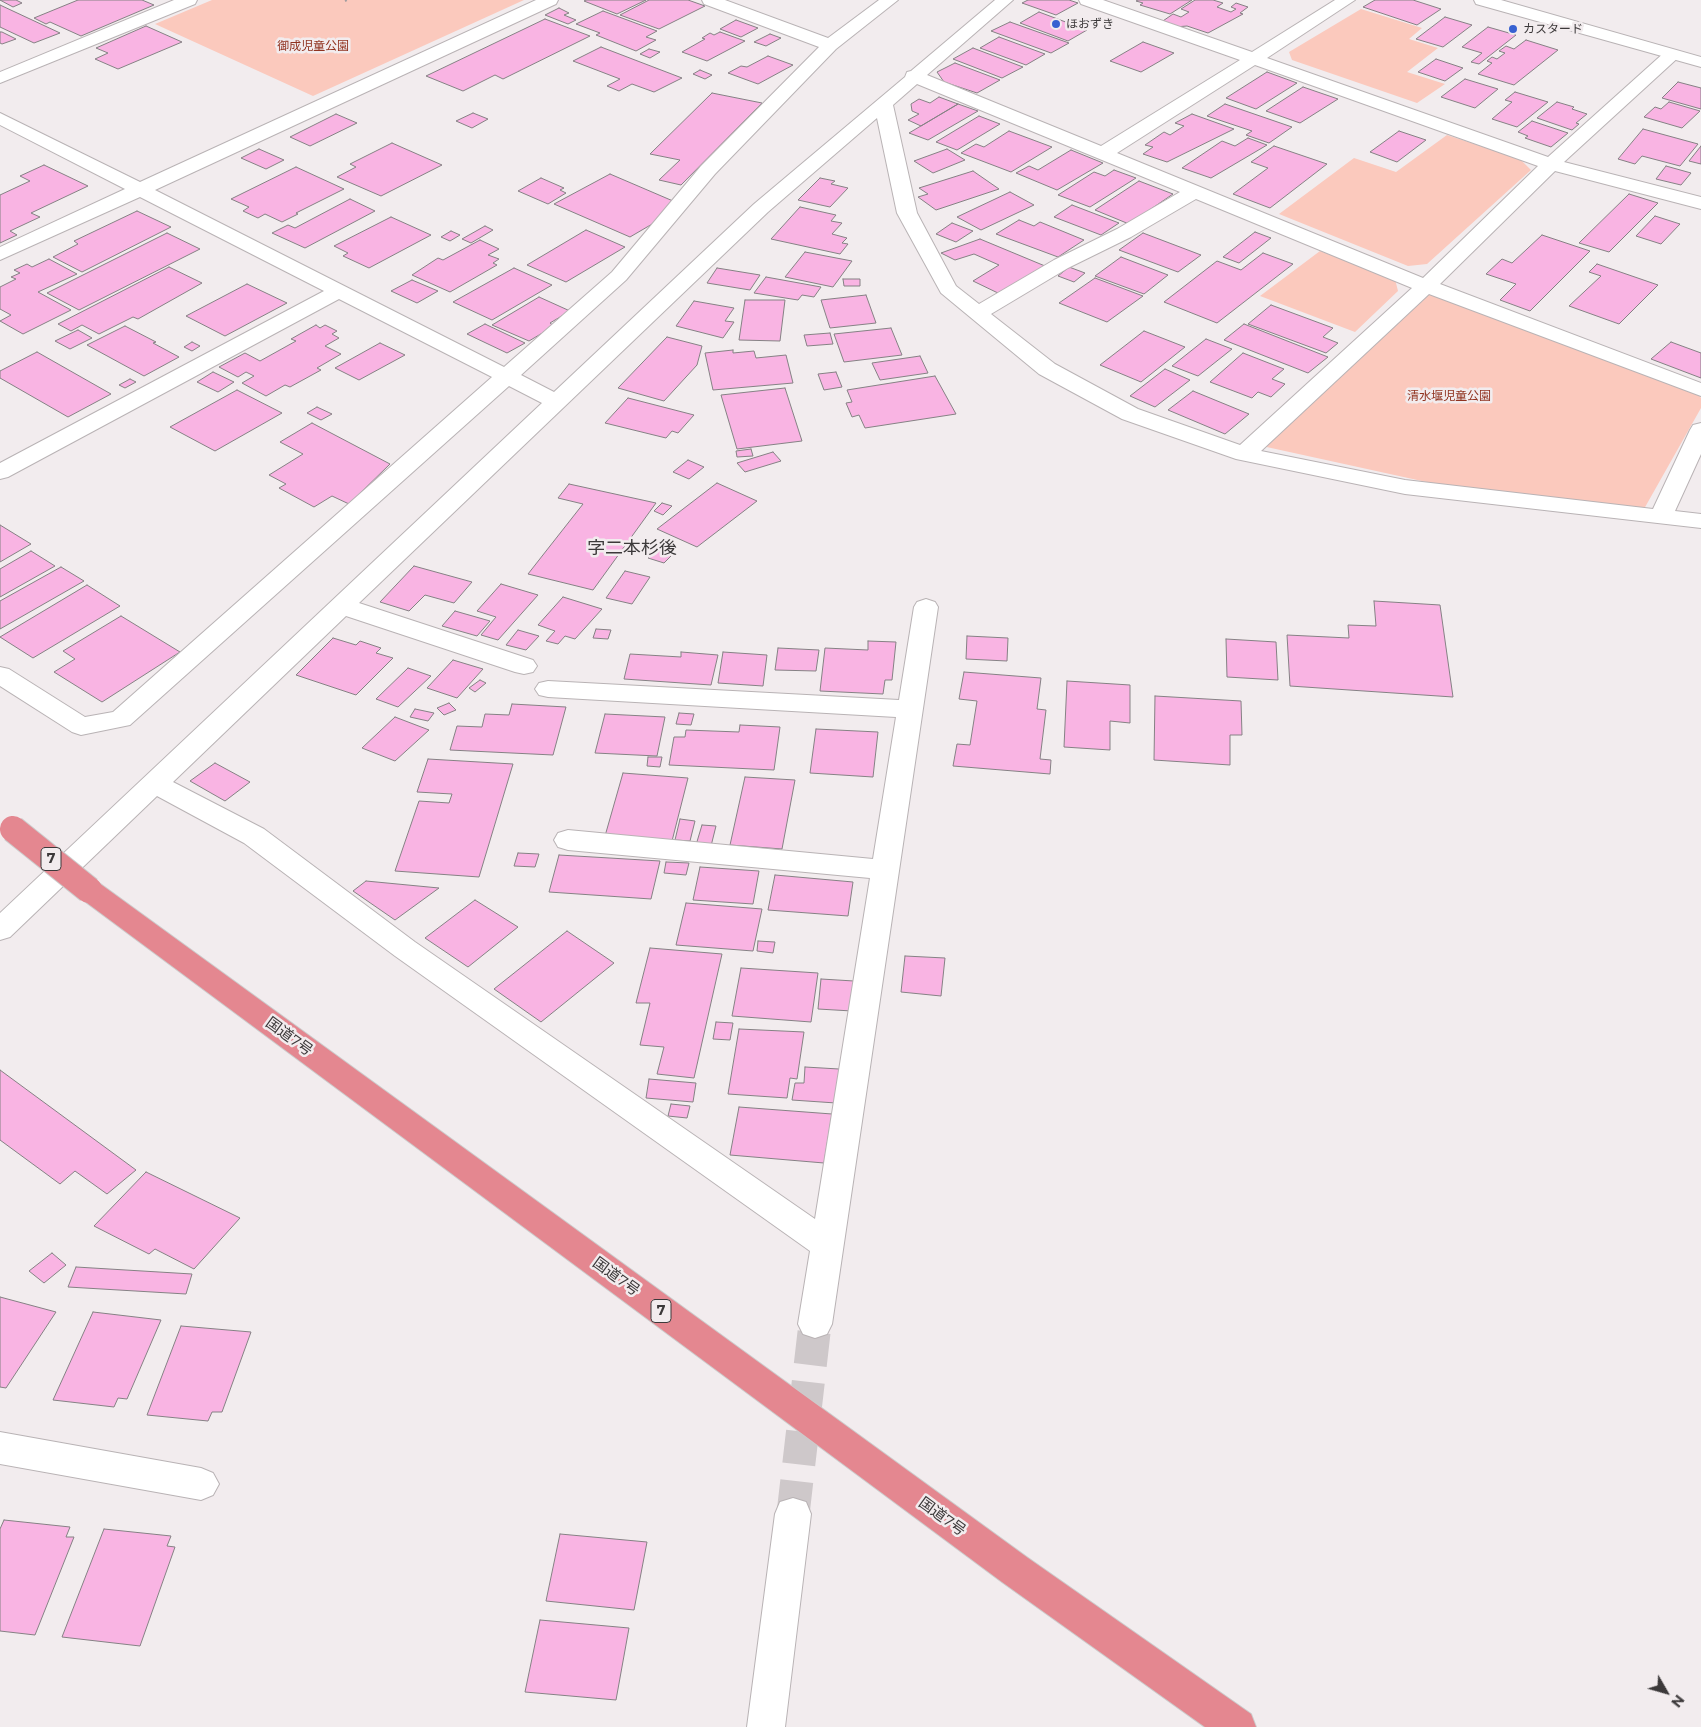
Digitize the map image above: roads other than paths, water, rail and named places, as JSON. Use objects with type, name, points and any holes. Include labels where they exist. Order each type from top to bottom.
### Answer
[{"type":"highway","name":"国道7号","points":[[6,824],[89,890],[1014,1570],[1237,1727]]},
{"type":"street","points":[[0,78],[189,0]]},
{"type":"street","points":[[0,254],[550,0]]},
{"type":"street","points":[[710,0],[830,45]]},
{"type":"street","points":[[0,675],[81,726],[121,719],[505,376],[620,276],[708,170],[830,45],[890,0]]},
{"type":"street","points":[[0,930],[761,208],[1005,0]]},
{"type":"street","points":[[1087,0],[1254,57],[1551,164],[1701,203]]},
{"type":"street","points":[[1104,153],[1347,0]]},
{"type":"street","points":[[1482,0],[1701,62]]},
{"type":"street","points":[[1244,454],[1426,286],[1551,164],[1672,55]]},
{"type":"street","points":[[914,76],[1426,286],[1701,390]]},
{"type":"street","points":[[883,103],[907,213],[948,289],[1047,369],[1130,414],[1244,454],[1405,487],[1701,520]]},
{"type":"street","points":[[0,118],[557,402]]},
{"type":"street","points":[[978,313],[1062,264],[1124,233],[1196,191]]},
{"type":"street","points":[[0,472],[339,291]]},
{"type":"street","points":[[1661,516],[1701,430]]},
{"type":"street","points":[[342,606],[524,666]]},
{"type":"street","points":[[815,1324],[926,608]]},
{"type":"street","points":[[548,689],[910,710]]},
{"type":"street","points":[[156,784],[254,836],[404,949],[827,1245]]},
{"type":"street","points":[[568,840],[885,870]]},
{"type":"street","points":[[0,1448],[201,1484]]},
{"type":"street","points":[[766,1727],[794,1514]]},
{"type":"tunnel","points":[[793,1514],[815,1324]]},
{"type":"place","name":"ほおずき","points":[[1056,24]]},
{"type":"place","name":"カスタード","points":[[1513,29]]},
{"type":"district","name":"字二本杉後","points":[[632,549]]},
{"type":"park label","name":"御成児童公園","points":[[313,46]]},
{"type":"park label","name":"清水堰児童公園","points":[[1449,396]]}]
